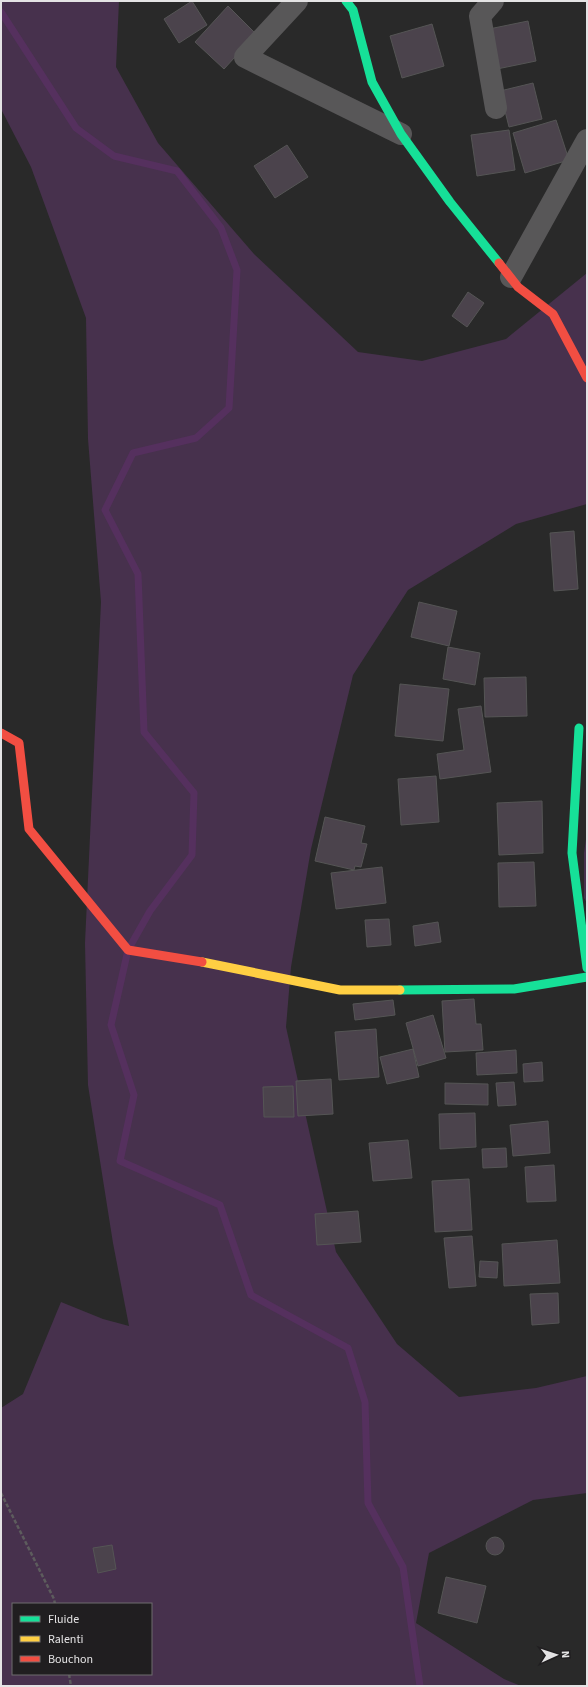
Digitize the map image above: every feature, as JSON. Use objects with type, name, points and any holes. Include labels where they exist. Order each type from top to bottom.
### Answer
[{"type":"street","points":[[298,1],[245,57],[401,134]]},
{"type":"street","points":[[346,1],[353,10],[372,82],[401,134],[450,202],[518,287],[553,314],[587,378]]},
{"type":"street","points":[[493,1],[480,16],[496,108]]},
{"type":"street","points":[[511,277],[587,140]]},
{"type":"street","points":[[579,728],[572,853],[587,968]]},
{"type":"street","points":[[1,733],[19,743],[29,829],[128,950],[198,961],[340,990],[514,989],[587,976]]},
{"type":"path","points":[[1,1492],[55,1603]]},
{"type":"path","points":[[69,1675],[71,1686]]},
{"type":"shaded area","points":[[1,1],[119,1],[116,67],[158,143],[254,254],[358,352],[422,361],[506,339],[587,273],[587,504],[516,524],[408,590],[353,675],[311,849],[291,967],[286,1027],[336,1252],[397,1344],[459,1397],[536,1388],[587,1376],[587,1493],[533,1500],[429,1553],[416,1623],[504,1679],[521,1686],[1,1686],[1,1408],[23,1394],[61,1302],[103,1319],[129,1326],[113,1243],[88,1085],[85,943],[101,602],[88,439],[86,318],[31,167],[1,109]]},
{"type":"shaded area","points":[[587,832],[587,903],[584,898],[584,853]]},
{"type":"building","points":[[192,1],[207,25],[179,43],[164,19]]},
{"type":"building","points":[[228,6],[256,34],[224,69],[195,42]]},
{"type":"building","points":[[528,21],[536,61],[497,69],[489,29]]},
{"type":"building","points":[[432,24],[444,66],[402,78],[390,36]]},
{"type":"building","points":[[533,83],[542,119],[509,127],[500,91]]},
{"type":"building","points":[[556,120],[569,160],[525,173],[513,133]]},
{"type":"building","points":[[509,130],[515,170],[477,176],[471,135]]},
{"type":"building","points":[[287,145],[308,177],[275,198],[254,166]]},
{"type":"building","points":[[468,292],[484,303],[467,327],[452,316]]},
{"type":"building","points":[[574,531],[578,589],[554,591],[550,533]]},
{"type":"building","points":[[419,602],[457,611],[449,646],[411,637]]},
{"type":"building","points":[[448,647],[480,653],[475,685],[443,679]]},
{"type":"building","points":[[526,677],[527,716],[485,717],[484,678]]},
{"type":"building","points":[[400,684],[449,689],[443,741],[395,736]]},
{"type":"building","points":[[481,706],[491,772],[440,779],[437,754],[464,750],[458,709]]},
{"type":"building","points":[[436,776],[439,822],[401,825],[398,779]]},
{"type":"building","points":[[542,801],[543,853],[499,855],[497,803]]},
{"type":"building","points":[[325,817],[365,826],[361,843],[367,844],[361,867],[355,866],[354,870],[315,861]]},
{"type":"building","points":[[534,862],[536,906],[499,907],[498,863]]},
{"type":"building","points":[[382,867],[386,903],[336,909],[331,873]]},
{"type":"building","points":[[389,919],[391,945],[367,947],[365,920]]},
{"type":"building","points":[[438,922],[441,942],[415,946],[413,926]]},
{"type":"building","points":[[474,999],[476,1024],[481,1024],[483,1050],[445,1052],[442,1001]]},
{"type":"building","points":[[393,1000],[395,1015],[355,1020],[353,1004]]},
{"type":"building","points":[[433,1015],[446,1058],[418,1066],[406,1023]]},
{"type":"building","points":[[376,1029],[379,1077],[339,1080],[335,1032]]},
{"type":"building","points":[[413,1049],[419,1077],[387,1084],[380,1057]]},
{"type":"building","points":[[516,1050],[517,1073],[477,1075],[476,1053]]},
{"type":"building","points":[[542,1062],[543,1081],[524,1082],[523,1064]]},
{"type":"building","points":[[331,1079],[333,1114],[298,1116],[296,1081]]},
{"type":"building","points":[[514,1082],[516,1105],[498,1106],[496,1083]]},
{"type":"building","points":[[445,1083],[488,1084],[488,1105],[445,1104]]},
{"type":"building","points":[[293,1086],[294,1117],[264,1117],[263,1087]]},
{"type":"building","points":[[475,1113],[476,1147],[440,1149],[439,1114]]},
{"type":"building","points":[[548,1121],[550,1153],[513,1156],[510,1125]]},
{"type":"building","points":[[408,1140],[412,1178],[373,1181],[369,1143]]},
{"type":"building","points":[[506,1148],[507,1167],[483,1168],[482,1149]]},
{"type":"building","points":[[554,1165],[556,1201],[527,1202],[525,1167]]},
{"type":"building","points":[[469,1179],[472,1230],[435,1232],[432,1181]]},
{"type":"building","points":[[358,1211],[361,1242],[317,1245],[315,1214]]},
{"type":"building","points":[[472,1236],[476,1286],[449,1288],[444,1238]]},
{"type":"building","points":[[557,1240],[560,1283],[504,1286],[502,1244]]},
{"type":"building","points":[[480,1261],[498,1262],[497,1278],[479,1277]]},
{"type":"building","points":[[558,1293],[559,1323],[532,1325],[530,1294]]},
{"type":"building","points":[[495,1537],[501,1540],[504,1546],[501,1552],[495,1555],[489,1552],[486,1546],[489,1540]]},
{"type":"building","points":[[112,1545],[116,1569],[98,1573],[93,1548]]},
{"type":"building","points":[[446,1577],[486,1586],[477,1623],[438,1613]]},
{"type":"waterway","points":[[1,12],[76,128],[114,156],[177,171],[221,228],[237,270],[229,408],[196,438],[133,453],[105,510],[138,574],[144,732],[194,793],[192,855],[150,911],[128,950],[111,1025],[134,1095],[120,1161],[220,1205],[251,1295],[348,1348],[365,1402],[368,1503],[403,1567],[420,1686]]},
{"type":"traffic: fast","points":[[346,1],[353,10],[372,82],[401,134],[450,202],[499,263]]},
{"type":"traffic: fast","points":[[579,728],[572,853],[587,968]]},
{"type":"traffic: fast","points":[[400,990],[514,989],[587,977]]},
{"type":"traffic: slow","points":[[202,962],[340,990],[400,990]]},
{"type":"traffic: jam","points":[[499,263],[518,287],[553,314],[587,378]]},
{"type":"traffic: jam","points":[[1,733],[19,743],[29,829],[128,950],[202,962]]}]
